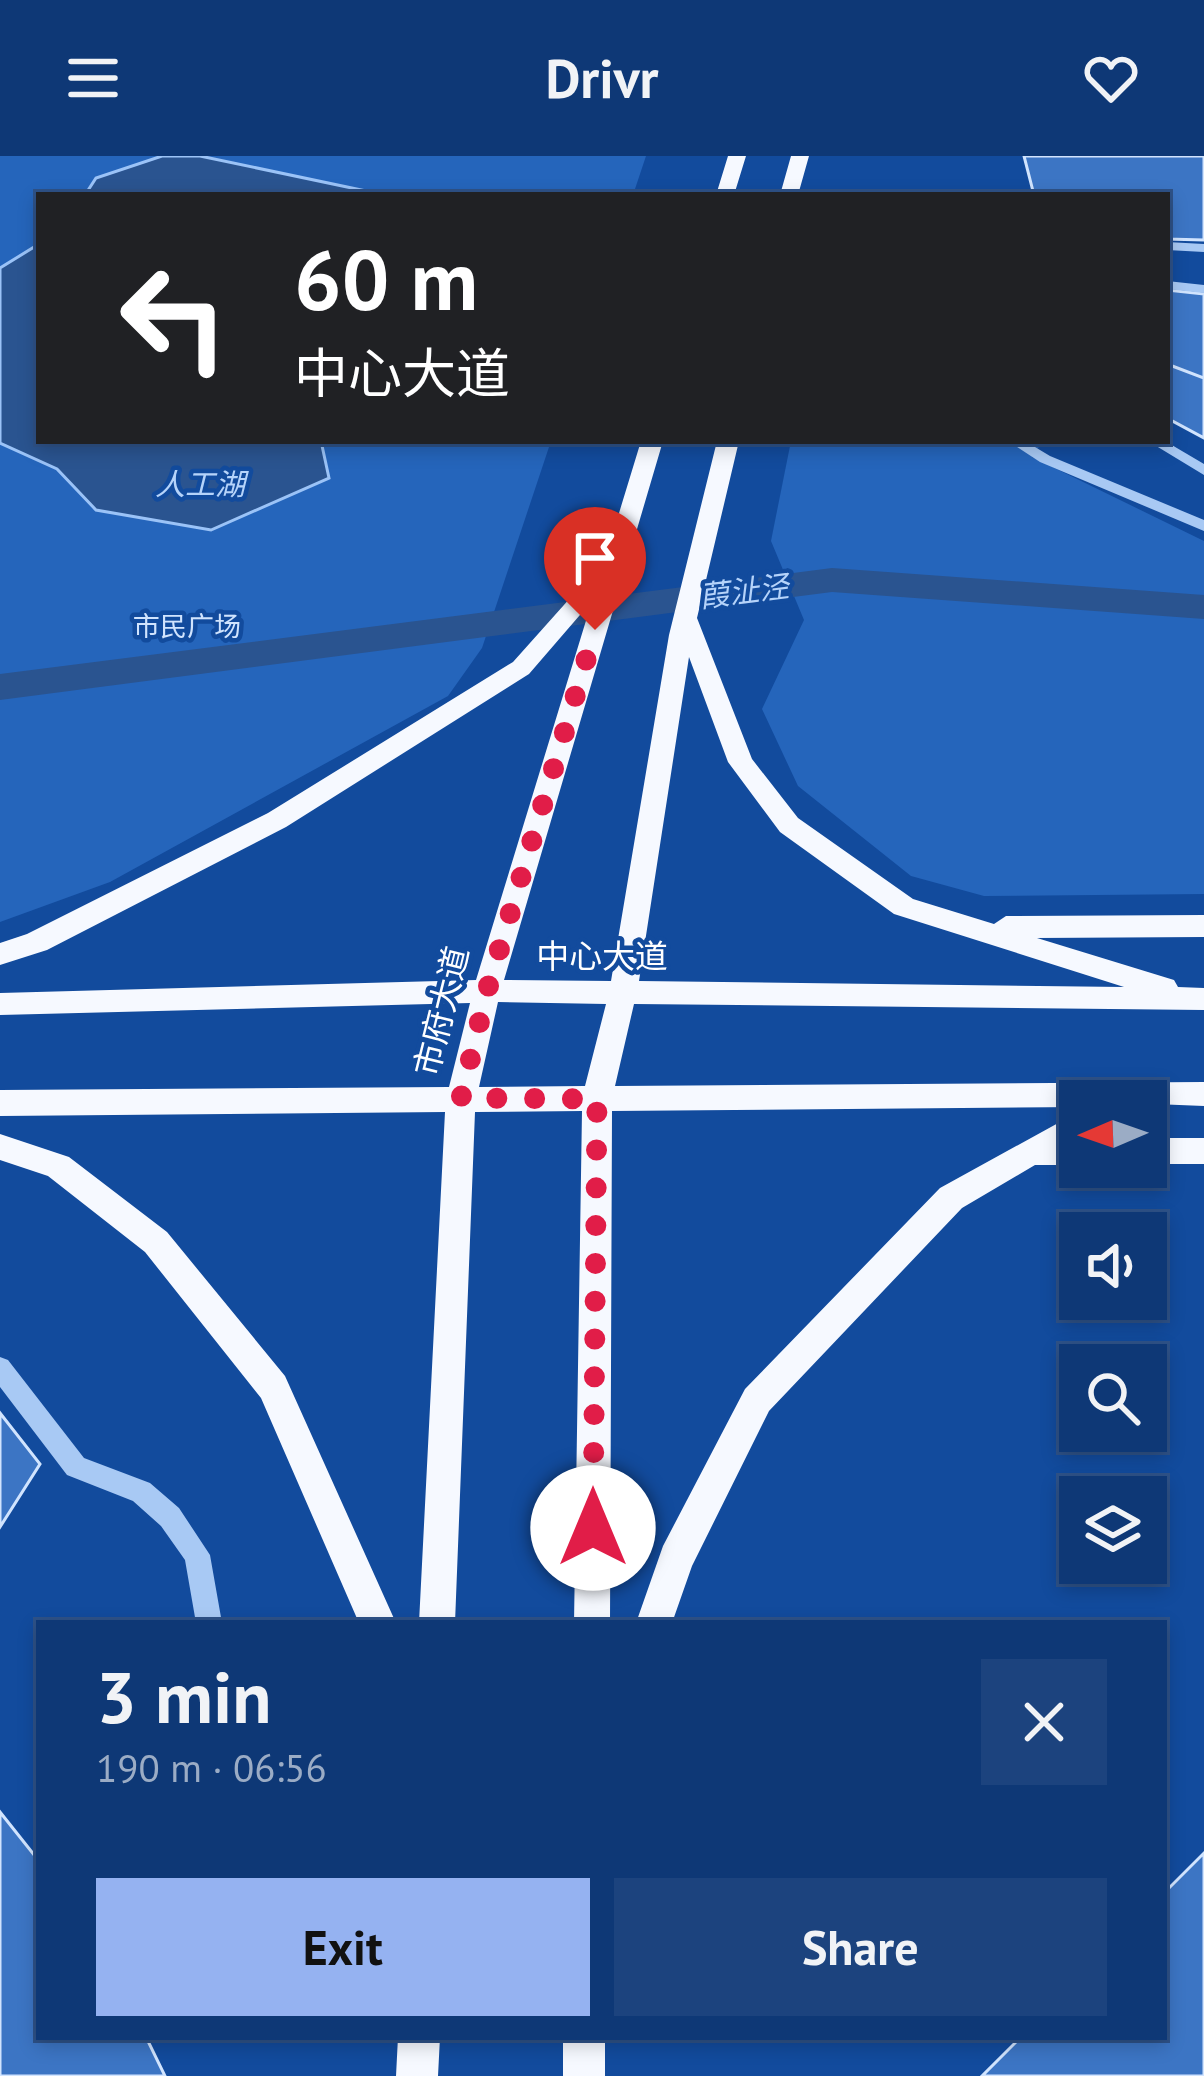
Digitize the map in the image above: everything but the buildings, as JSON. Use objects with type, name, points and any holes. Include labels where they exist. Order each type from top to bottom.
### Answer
[{"type":"main road","points":[[726,192],[737,156]]},
{"type":"main road","points":[[790,192],[800,156]]},
{"type":"main road","name":"市府大道","points":[[437,1620],[461,1098],[487,991],[651,444]]},
{"type":"main road","points":[[592,1620],[597,1099],[623,991],[686,617],[727,444]]},
{"type":"main road","points":[[0,954],[37,942],[277,820],[521,668],[617,559]]},
{"type":"main road","points":[[686,617],[741,762],[789,826],[904,907],[1201,999]]},
{"type":"main road","points":[[951,922],[1024,928],[1204,926]]},
{"type":"main road","points":[[0,943],[37,942]]},
{"type":"main road","name":"中心大道","points":[[0,1004],[487,991],[1201,999]]},
{"type":"main road","points":[[1167,1097],[1204,1094]]},
{"type":"main road","points":[[0,1103],[1059,1098]]},
{"type":"main road","points":[[655,1620],[676,1559],[757,1400],[951,1198],[1059,1135]]},
{"type":"main road","points":[[0,1148],[58,1166],[156,1242],[273,1387],[377,1620]]},
{"type":"main road","points":[[1167,1151],[1204,1151]]},
{"type":"main road","points":[[1026,1152],[1059,1152]]},
{"type":"main road","points":[[0,1167],[58,1166]]},
{"type":"main road","points":[[417,2076],[419,2040]]},
{"type":"main road","points":[[584,2040],[584,2076]]},
{"type":"street","points":[[1170,246],[1204,248]]},
{"type":"street","points":[[1170,284],[1204,289]]},
{"type":"street","points":[[1020,444],[1204,526]]},
{"type":"street","points":[[1160,444],[1204,470]]},
{"type":"street","points":[[0,1368],[76,1467],[141,1492],[170,1516],[197,1555],[208,1620]]},
{"type":"green space","name":"市民广场","points":[[0,156],[646,156],[634,192],[36,192],[36,444],[550,444],[482,648],[448,696],[110,882],[0,922]]},
{"type":"green space","points":[[790,444],[1041,444],[1032,457],[1204,541],[1204,894],[984,896],[911,876],[798,786],[762,709],[804,620],[771,541]]},
{"type":"water","points":[[162,156],[200,156],[371,192],[87,192],[96,178]]},
{"type":"water","name":"人工湖","points":[[36,246],[36,444],[322,444],[329,478],[211,530],[96,510],[57,469],[0,443],[0,268]]},
{"type":"waterway","name":"葭沚泾","points":[[0,687],[832,580],[1204,607]]},
{"type":"route","points":[[593,1528],[597,1099],[461,1098],[487,991],[595,630]]}]
